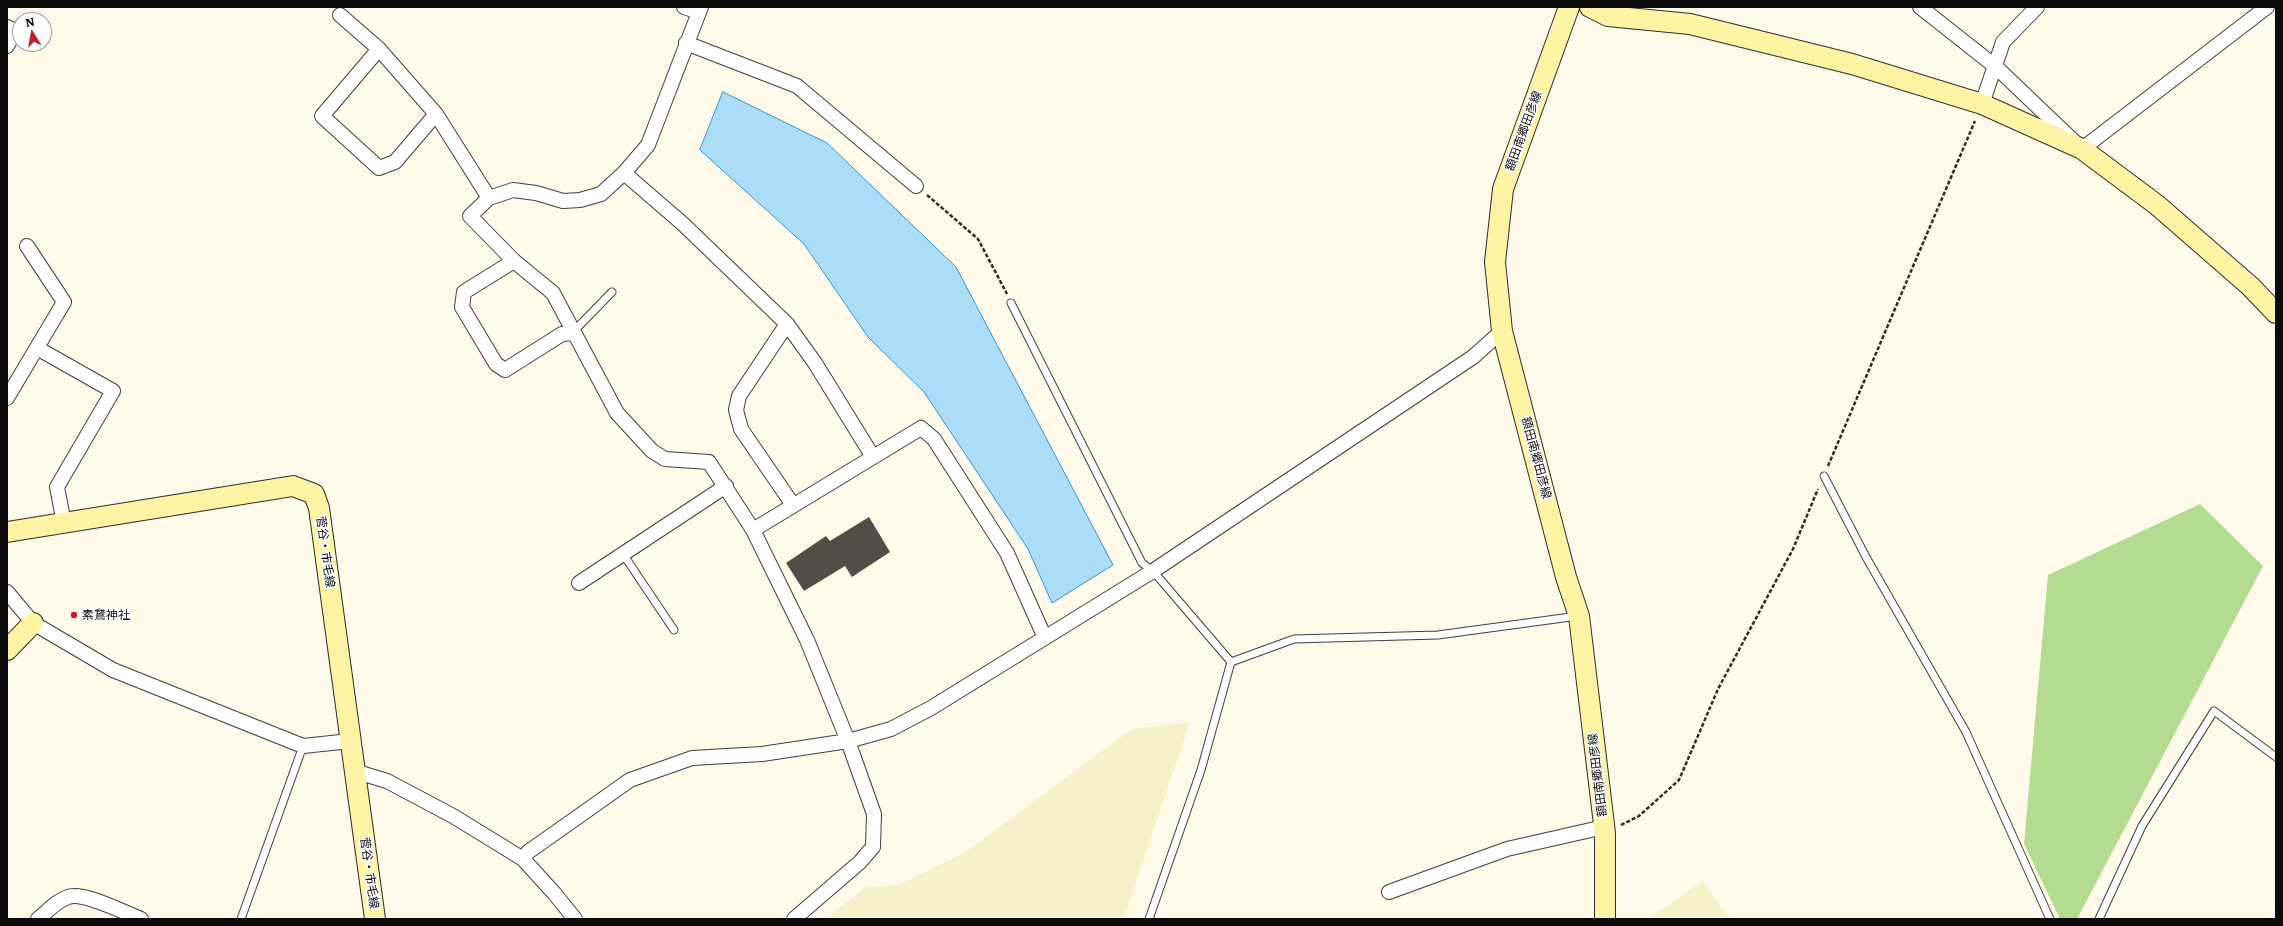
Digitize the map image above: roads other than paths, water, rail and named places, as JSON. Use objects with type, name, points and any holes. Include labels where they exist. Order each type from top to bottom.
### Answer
[{"type":"street","points":[[684,7],[700,10],[648,144],[624,173],[601,194],[580,200],[563,201],[536,193],[514,190],[489,198],[470,216],[514,261],[553,293],[617,413],[652,451],[666,459],[709,462],[726,486],[753,530],[807,640],[848,741],[874,814],[874,847],[860,862],[794,919]]},
{"type":"street","name":"額田南郷田彦線","points":[[1569,7],[1503,189],[1495,262],[1502,331],[1566,577],[1579,616],[1604,830],[1605,919]]},
{"type":"street","points":[[1590,7],[1608,16],[1690,24],[1852,64],[1982,104],[2082,148]]},
{"type":"street","points":[[1920,7],[1996,67],[2082,148],[2157,205],[2250,286],[2276,313]]},
{"type":"street","points":[[1982,104],[1996,67],[2003,42],[2036,7]]},
{"type":"street","points":[[2082,148],[2267,7]]},
{"type":"street","points":[[340,14],[379,49],[436,114],[489,198]]},
{"type":"street","points":[[7,27],[15,31],[7,46]]},
{"type":"street","points":[[686,43],[798,86],[916,186]]},
{"type":"street","points":[[379,49],[322,116],[378,168],[395,162],[436,114]]},
{"type":"street","points":[[624,173],[683,224],[787,324],[815,363],[873,457]]},
{"type":"street","points":[[7,398],[64,302],[27,246]]},
{"type":"street","points":[[514,261],[464,292],[462,307],[496,364],[505,370],[562,334],[573,332]]},
{"type":"street","points":[[787,324],[739,396],[736,410],[741,428],[793,505]]},
{"type":"street","points":[[523,859],[528,852],[630,780],[692,758],[762,754],[848,741],[891,729],[931,708],[1153,571],[1473,357],[1502,331]]},
{"type":"street","points":[[36,348],[113,392],[57,487],[64,523]]},
{"type":"street","points":[[753,530],[921,428],[934,439],[1007,553],[1045,638]]},
{"type":"street","name":"菅谷・市毛線","points":[[7,532],[293,486],[314,494],[319,508],[375,919]]},
{"type":"street","points":[[579,582],[726,486]]},
{"type":"street","points":[[7,592],[33,623],[113,670],[303,746],[350,741]]},
{"type":"street","points":[[7,650],[33,623]]},
{"type":"street","points":[[354,771],[386,780],[453,816],[523,859],[575,919]]},
{"type":"street","points":[[1389,892],[1507,849],[1604,830]]},
{"type":"street","points":[[38,919],[58,902],[70,896],[84,896],[141,919]]},
{"type":"lane","points":[[573,332],[612,292]]},
{"type":"lane","points":[[1011,303],[1142,564],[1153,571],[1231,662]]},
{"type":"lane","points":[[1824,476],[1866,557],[1966,732],[2050,919]]},
{"type":"lane","points":[[623,554],[674,630]]},
{"type":"lane","points":[[1231,662],[1294,639],[1438,635],[1579,616]]},
{"type":"lane","points":[[1149,919],[1201,770],[1231,662]]},
{"type":"lane","points":[[2100,919],[2142,826],[2214,712],[2276,757]]},
{"type":"lane","points":[[241,919],[303,746]]},
{"type":"water","points":[[723,92],[827,143],[956,267],[1113,565],[1052,603],[1028,549],[924,392],[868,337],[804,244],[700,150]]},
{"type":"place","name":"素鵞神社","points":[[74,615]]}]
